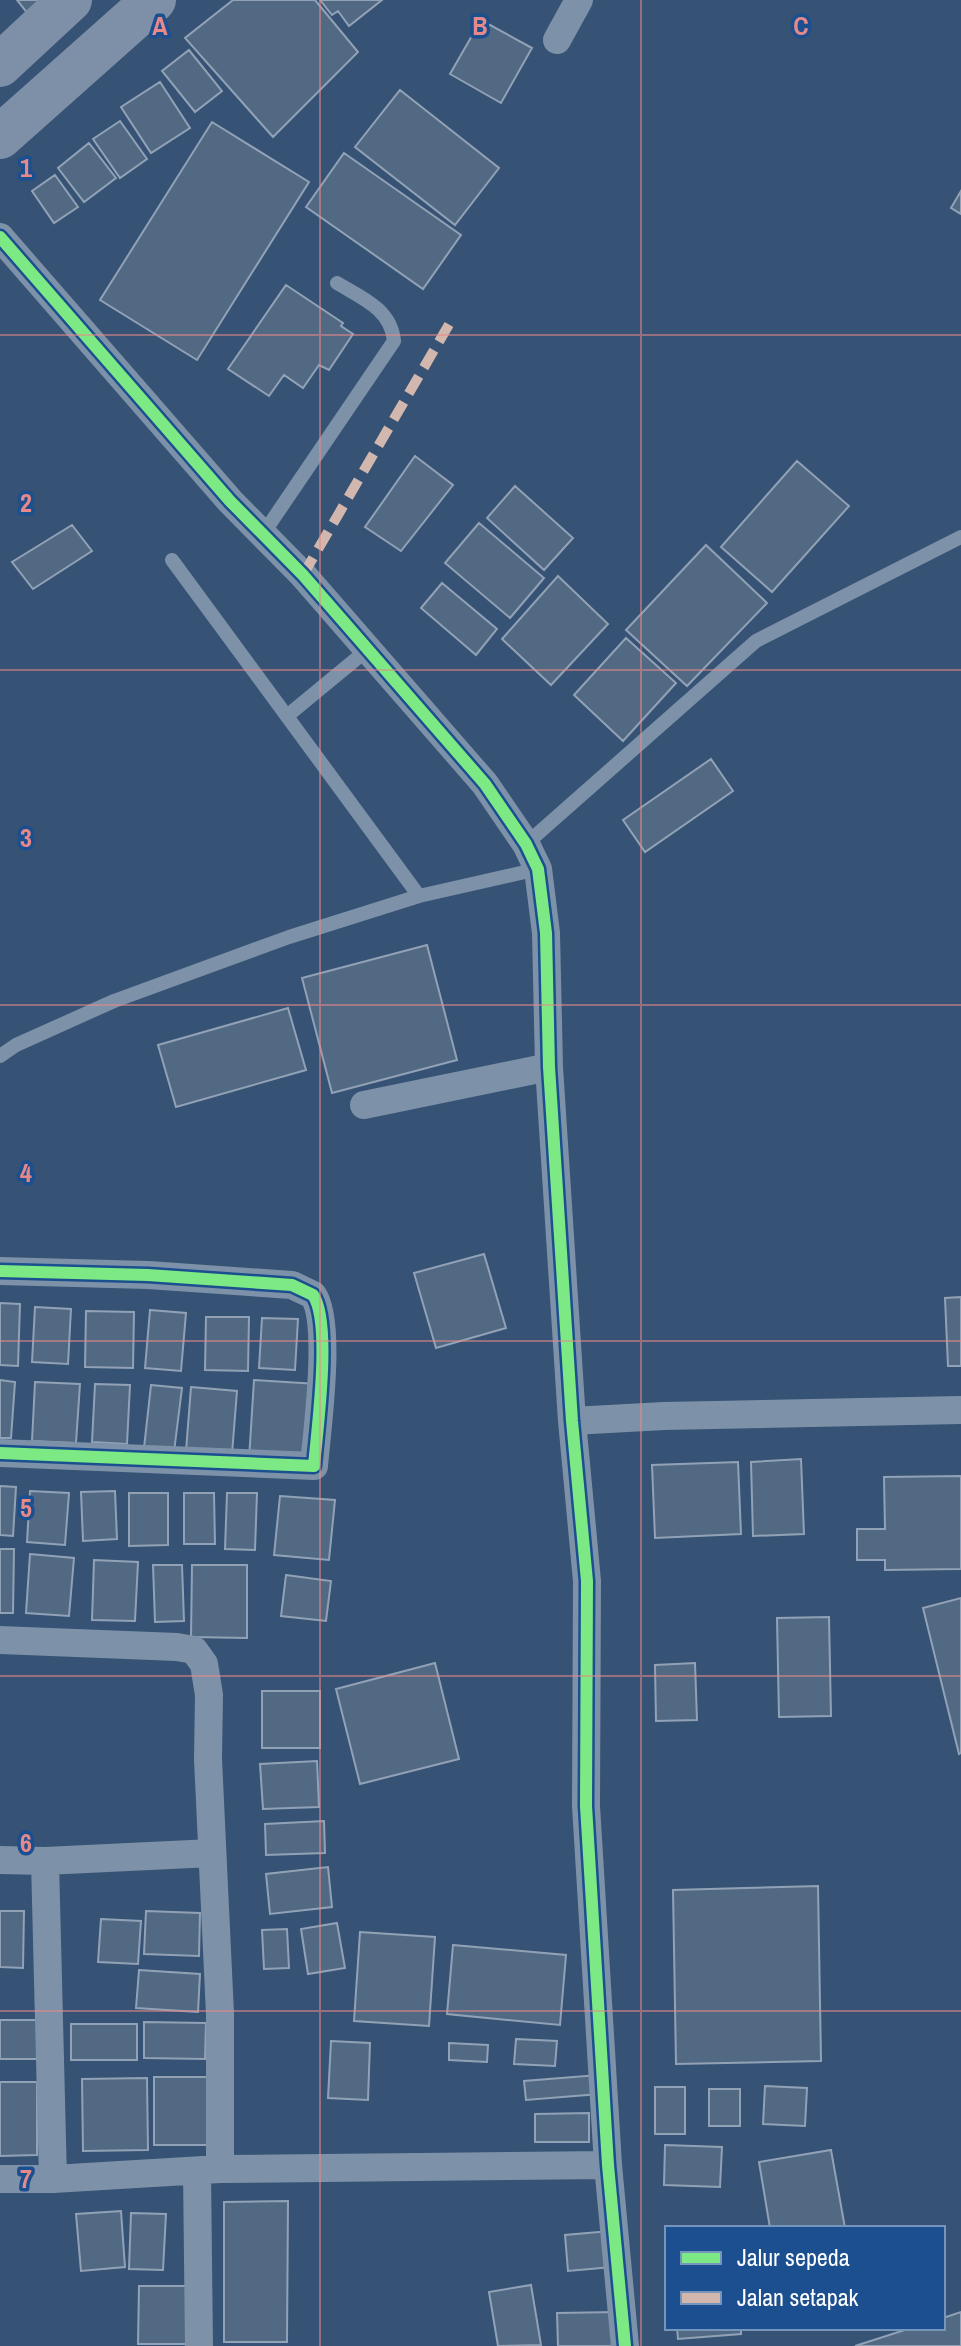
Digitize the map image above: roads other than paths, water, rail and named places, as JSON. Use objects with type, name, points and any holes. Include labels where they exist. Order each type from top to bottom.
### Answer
[{"type":"highway","points":[[0,65],[70,0]]},
{"type":"highway","points":[[0,137],[154,0]]},
{"type":"street","points":[[557,40],[579,0]]},
{"type":"street","points":[[0,237],[263,534],[303,575],[485,784],[532,856],[546,933],[549,1067],[572,1421],[587,1581],[586,1806],[608,2165],[625,2346]]},
{"type":"street","points":[[364,1105],[549,1067]]},
{"type":"street","points":[[0,1271],[148,1275],[292,1285],[313,1295],[321,1314],[320,1390],[314,1466],[0,1453]]},
{"type":"street","points":[[572,1421],[961,1410]]},
{"type":"street","points":[[0,1640],[128,1644],[194,1650],[204,1664],[209,1695],[212,1853],[220,2014],[199,2346]]},
{"type":"street","points":[[0,1860],[45,1861],[212,1853]]},
{"type":"street","points":[[45,1861],[53,2179]]},
{"type":"street","points":[[0,2179],[208,2170],[608,2165]]},
{"type":"lane","points":[[263,534],[394,341],[393,326],[383,312],[337,283]]},
{"type":"lane","points":[[0,1056],[16,1045],[114,1001],[289,937],[532,856],[756,641],[961,537]]},
{"type":"lane","points":[[172,560],[419,896]]},
{"type":"lane","points":[[287,716],[367,650]]}]
